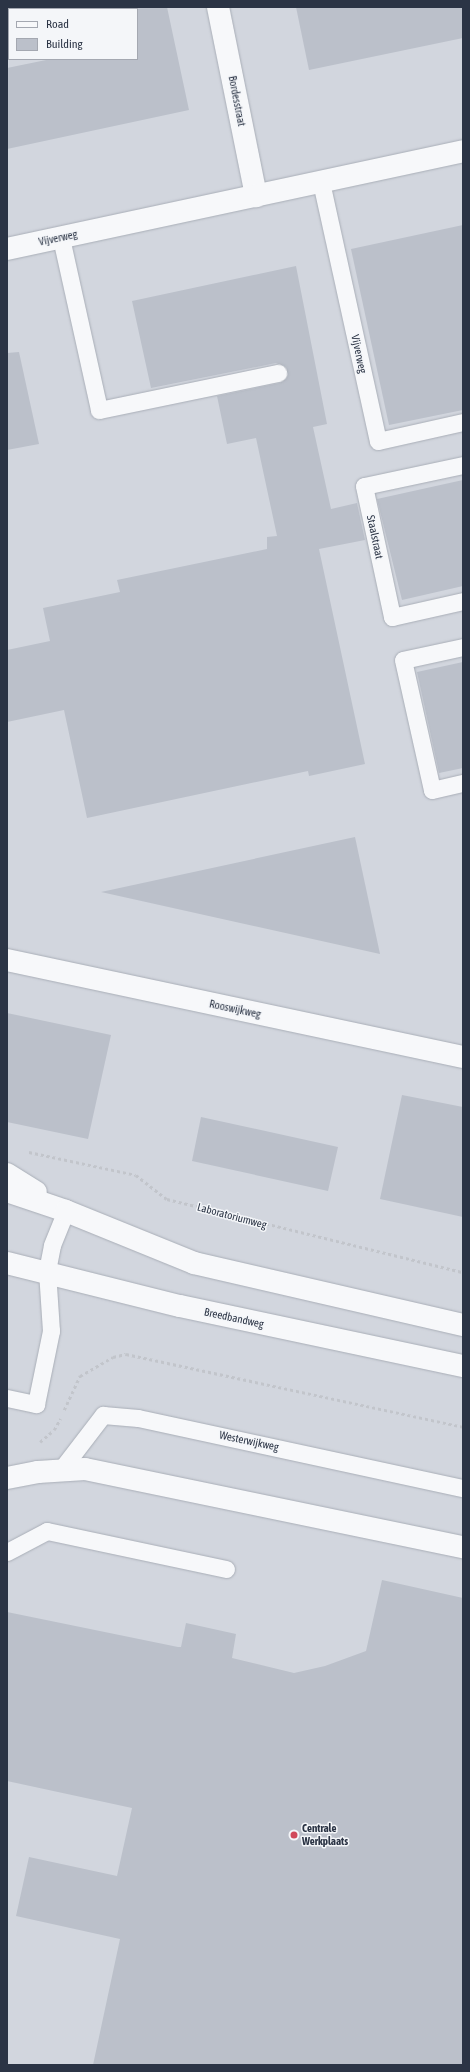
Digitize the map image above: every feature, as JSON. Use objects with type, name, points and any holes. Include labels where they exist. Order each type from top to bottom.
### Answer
[{"type":"street","name":"Bordesstraat","points":[[218,7],[256,196]]},
{"type":"street","name":"Vijverweg","points":[[7,249],[321,182],[462,156]]},
{"type":"street","name":"Rooswijkweg","points":[[7,960],[463,1057]]},
{"type":"street","points":[[7,1174],[66,1211]]},
{"type":"street","points":[[7,1191],[66,1211],[194,1263],[463,1325]]},
{"type":"street","name":"Breedbandweg","points":[[7,1263],[47,1271],[180,1306],[463,1366]]},
{"type":"street","points":[[7,1478],[60,1471],[85,1470],[140,1479],[463,1547]]},
{"type":"lane","name":"Vijverweg","points":[[321,182],[378,441],[463,422]]},
{"type":"lane","points":[[61,238],[99,410],[278,373]]},
{"type":"lane","name":"Staalstraat","points":[[463,465],[364,486],[392,616],[463,601]]},
{"type":"lane","points":[[463,647],[403,660],[432,790],[463,783]]},
{"type":"lane","points":[[7,1398],[36,1404],[51,1331],[47,1271],[52,1245],[66,1211]]},
{"type":"lane","name":"Westerwijkweg","points":[[60,1471],[103,1415],[138,1418],[463,1488]]},
{"type":"lane","points":[[7,1552],[47,1531],[226,1569]]},
{"type":"path","name":"Laboratoriumweg","points":[[22,1151],[136,1175],[167,1199],[463,1272]]},
{"type":"path","points":[[37,1445],[54,1430],[80,1376],[113,1357],[126,1354],[463,1427]]},
{"type":"shaded area","points":[[7,7],[463,7],[463,2065],[7,2065]]},
{"type":"building","points":[[86,7],[167,7],[189,110],[7,149],[7,68],[46,60],[138,60],[138,8]]},
{"type":"building","points":[[296,7],[463,7],[463,38],[309,70]]},
{"type":"building","points":[[463,225],[463,410],[389,425],[351,249]]},
{"type":"building","points":[[296,266],[327,424],[313,427],[331,509],[357,503],[365,540],[319,549],[365,764],[309,776],[308,771],[87,818],[64,710],[7,722],[7,650],[50,641],[43,608],[120,592],[117,580],[267,549],[267,537],[277,536],[256,438],[227,444],[217,396],[280,383],[288,376],[286,367],[276,363],[151,388],[132,301]]},
{"type":"building","points":[[19,352],[39,444],[7,450],[7,353]]},
{"type":"building","points":[[463,480],[463,586],[402,600],[377,499]]},
{"type":"building","points":[[463,662],[463,768],[439,773],[417,672]]},
{"type":"building","points":[[355,837],[380,954],[101,892]]},
{"type":"building","points":[[7,1013],[111,1035],[88,1139],[7,1122]]},
{"type":"building","points":[[402,1095],[463,1107],[463,1217],[380,1199]]},
{"type":"building","points":[[201,1117],[338,1147],[328,1191],[192,1161]]},
{"type":"building","name":"Centrale Werkplaats","points":[[382,1580],[463,1598],[463,2065],[93,2065],[120,1939],[16,1916],[29,1857],[117,1876],[132,1808],[7,1781],[7,1612],[178,1647],[181,1647],[186,1623],[236,1634],[232,1658],[294,1673],[325,1666],[366,1651]]},
{"type":"place","name":"Centrale Werkplaats","points":[[294,1835]]}]
